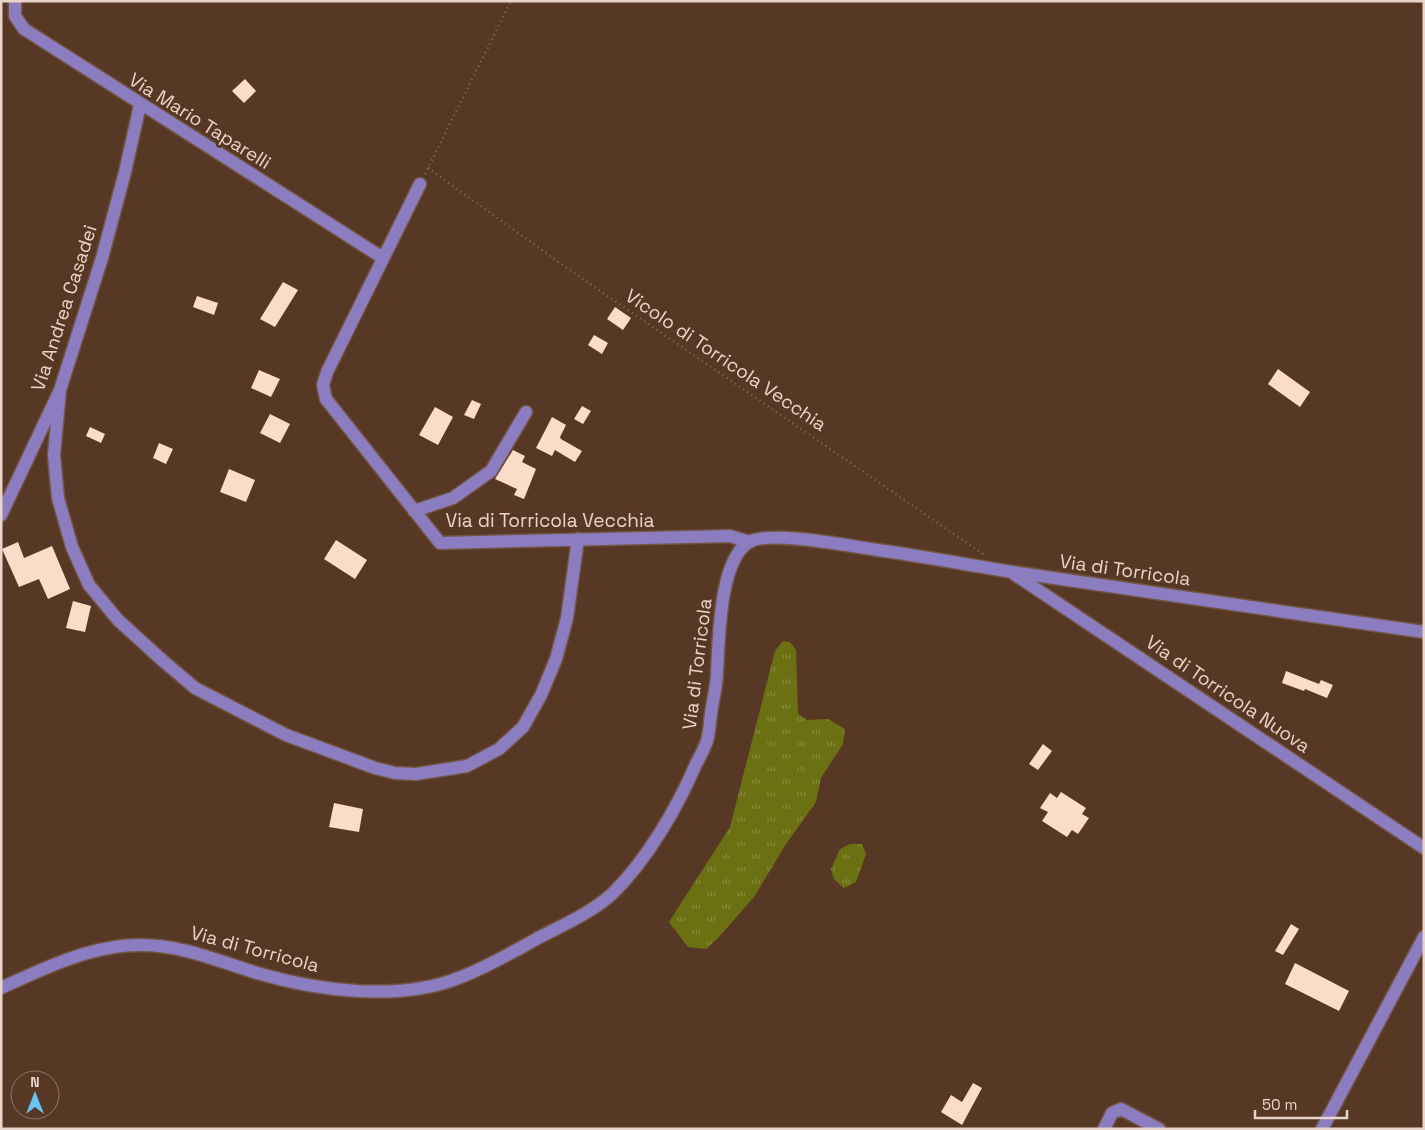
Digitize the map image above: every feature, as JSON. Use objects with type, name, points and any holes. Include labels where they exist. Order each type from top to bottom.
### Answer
[{"type":"street","name":"Via Mario Taparelli","points":[[15,1],[15,16],[24,29],[140,105],[383,258]]},
{"type":"street","name":"Via Andrea Casadei","points":[[1,515],[60,390],[102,258],[125,172],[140,105]]},
{"type":"street","name":"Via di Torricola Vecchia","points":[[420,184],[327,372],[323,385],[326,399],[440,544],[730,536],[750,542]]},
{"type":"street","points":[[60,390],[54,455],[58,498],[72,547],[88,585],[118,620],[195,688],[286,735],[375,768],[395,773],[416,774],[467,766],[499,749],[523,727],[541,695],[556,658],[567,618],[578,539]]},
{"type":"street","points":[[414,510],[453,498],[491,471],[526,412]]},
{"type":"street","name":"Via di Torricola","points":[[2,987],[77,956],[108,948],[140,945],[167,946],[194,951],[261,974],[303,984],[342,990],[376,991],[429,988],[462,977],[592,909],[613,892],[640,861],[680,800],[708,738],[717,677],[718,642],[725,586],[736,555],[750,542],[769,537],[792,538],[884,551],[1011,572],[1424,632]]},
{"type":"street","name":"Via di Torricola Nuova","points":[[1011,572],[1424,848]]},
{"type":"street","points":[[1322,1129],[1424,937]]},
{"type":"street","points":[[1104,1129],[1112,1113],[1121,1110],[1160,1129]]},
{"type":"path","name":"Vicolo di Torricola Vecchia","points":[[511,1],[428,168],[564,266],[990,559]]},
{"type":"green space","points":[[783,641],[790,642],[796,650],[798,714],[807,720],[828,719],[845,729],[843,744],[821,778],[816,802],[786,844],[754,897],[706,949],[688,947],[669,922],[730,827],[775,651]]},
{"type":"green space","points":[[850,844],[862,844],[866,854],[856,882],[844,888],[834,879],[831,869],[840,849]]},
{"type":"building","points":[[245,79],[256,91],[244,103],[232,91]]},
{"type":"building","points":[[283,282],[298,290],[275,327],[260,319]]},
{"type":"building","points":[[197,296],[218,303],[214,315],[193,307]]},
{"type":"building","points":[[615,307],[631,318],[623,330],[607,319]]},
{"type":"building","points":[[594,335],[608,343],[602,354],[588,345]]},
{"type":"building","points":[[1278,369],[1310,392],[1300,407],[1268,384]]},
{"type":"building","points":[[259,370],[280,379],[271,397],[251,388]]},
{"type":"building","points":[[472,400],[481,404],[474,419],[464,415]]},
{"type":"building","points":[[582,406],[591,411],[583,424],[574,419]]},
{"type":"building","points":[[435,407],[453,417],[438,445],[419,435]]},
{"type":"building","points":[[270,414],[290,424],[280,443],[260,433]]},
{"type":"building","points":[[552,417],[566,425],[560,437],[561,439],[582,451],[575,462],[555,450],[552,456],[536,448]]},
{"type":"building","points":[[90,427],[105,434],[101,443],[86,436]]},
{"type":"building","points":[[159,443],[173,449],[166,464],[153,458]]},
{"type":"building","points":[[513,450],[525,456],[522,462],[536,469],[524,499],[514,495],[517,489],[495,479]]},
{"type":"building","points":[[229,469],[255,480],[246,502],[220,492]]},
{"type":"building","points":[[336,540],[367,560],[355,579],[324,559]]},
{"type":"building","points":[[18,542],[24,558],[52,546],[70,589],[48,599],[39,579],[19,587],[2,549]]},
{"type":"building","points":[[73,601],[91,606],[85,632],[66,628]]},
{"type":"building","points":[[1286,671],[1319,684],[1321,680],[1333,685],[1327,698],[1305,689],[1304,691],[1282,683]]},
{"type":"building","points":[[1043,744],[1052,751],[1038,770],[1029,764]]},
{"type":"building","points":[[1061,792],[1086,808],[1082,814],[1089,818],[1078,834],[1072,830],[1067,837],[1042,821],[1048,812],[1040,808],[1050,793],[1057,798]]},
{"type":"building","points":[[334,803],[363,809],[359,832],[329,827]]},
{"type":"building","points":[[1291,924],[1299,929],[1283,955],[1275,951]]},
{"type":"building","points":[[1295,963],[1349,991],[1339,1011],[1285,984]]},
{"type":"building","points":[[973,1083],[982,1088],[962,1125],[941,1112],[951,1095],[962,1102]]}]
